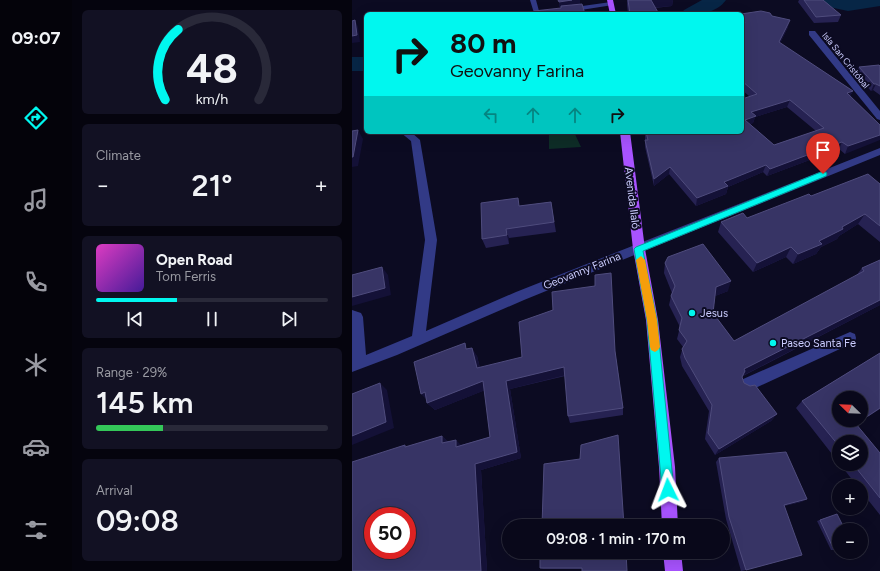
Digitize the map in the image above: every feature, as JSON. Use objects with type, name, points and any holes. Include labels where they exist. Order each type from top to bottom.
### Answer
[{"type":"main road","points":[[611,2],[613,12]]},
{"type":"main road","name":"Avenida Ilaló","points":[[625,134],[639,249],[652,320],[667,467],[670,519]]},
{"type":"main road","points":[[673,559],[674,571]]},
{"type":"street","points":[[533,0],[536,12]]},
{"type":"street","points":[[564,10],[611,2]]},
{"type":"street","points":[[547,12],[556,11]]},
{"type":"street","name":"Isla San Cristóbal","points":[[812,33],[880,117]]},
{"type":"street","points":[[408,134],[415,140],[431,240],[418,340]]},
{"type":"street","name":"Geovanny Farina","points":[[356,365],[520,296],[880,151]]},
{"type":"street","points":[[352,315],[357,317],[356,365]]},
{"type":"street","points":[[746,385],[850,338]]},
{"type":"green space","points":[[549,134],[575,134],[581,147],[549,149]]},
{"type":"building","points":[[558,0],[572,0],[559,2]]},
{"type":"building","points":[[628,0],[651,0],[658,12],[630,12]]},
{"type":"building","points":[[804,0],[823,0],[841,15],[816,17]]},
{"type":"building","points":[[582,4],[584,12],[534,11],[561,8],[561,6]]},
{"type":"building","points":[[761,11],[770,13],[772,16],[790,20],[779,42],[853,91],[847,93],[880,125],[880,135],[848,146],[842,142],[770,169],[766,165],[724,182],[728,186],[697,198],[670,167],[654,179],[645,140],[648,140],[646,134],[744,134],[744,98],[757,94],[744,83],[744,14]],"holes":[[[790,100],[824,128],[774,145],[745,120],[756,116],[751,112]]]},
{"type":"building","points":[[355,20],[357,35],[352,36],[352,21]]},
{"type":"building","points":[[879,65],[880,86],[874,84],[859,67]]},
{"type":"building","points":[[358,130],[353,157],[352,157],[352,131]]},
{"type":"building","points":[[868,174],[880,184],[880,226],[865,214],[842,227],[843,229],[819,241],[822,244],[798,254],[791,247],[757,263],[721,222],[743,213],[747,218],[809,194],[811,196]]},
{"type":"building","points":[[518,198],[519,206],[551,202],[554,222],[506,229],[507,235],[482,239],[481,203]]},
{"type":"building","points":[[703,244],[731,281],[716,287],[713,313],[734,341],[864,271],[862,268],[880,260],[880,300],[744,369],[745,371],[742,377],[744,383],[750,386],[755,385],[777,414],[719,449],[708,433],[712,405],[685,358],[682,349],[687,341],[679,330],[682,318],[671,296],[675,286],[665,263],[668,257]]},
{"type":"building","points":[[382,267],[385,288],[352,297],[352,275]]},
{"type":"building","points":[[611,273],[615,351],[623,408],[568,416],[564,367],[506,381],[517,452],[475,464],[481,571],[352,571],[352,462],[405,445],[405,447],[442,436],[442,443],[456,440],[456,447],[490,437],[483,381],[427,403],[425,392],[421,394],[414,362],[465,343],[466,349],[472,348],[477,368],[522,357],[519,322],[553,310],[552,292],[595,286],[595,275]]},
{"type":"building","points":[[880,353],[880,408],[868,416],[868,391],[832,391],[832,427],[858,427],[865,435],[832,435],[832,437],[802,401]]},
{"type":"building","points":[[380,383],[386,422],[352,436],[352,394]]},
{"type":"building","points":[[618,435],[624,519],[542,519],[544,464],[580,459],[581,445]]},
{"type":"building","points":[[868,438],[880,453],[880,498],[868,483],[868,479],[865,479],[859,471],[868,471]]},
{"type":"building","points":[[786,452],[807,499],[784,505],[802,555],[746,570],[729,517],[719,458]]},
{"type":"building","points":[[838,515],[842,523],[832,523],[832,546],[820,520]]},
{"type":"building","points":[[540,559],[626,559],[627,571],[582,571],[582,568],[540,568]]},
{"type":"waterway","points":[[695,12],[716,0]]},
{"type":"waterway","points":[[822,0],[848,5],[880,0]]},
{"type":"waterway","points":[[352,64],[364,64]]},
{"type":"slow traffic","points":[[641,260],[652,320],[655,347]]},
{"type":"place","name":"Jesus","points":[[692,313]]},
{"type":"place","name":"Paseo Santa Fe","points":[[773,343]]},
{"type":"route","points":[[668,490],[652,320],[639,249],[823,174]]}]
